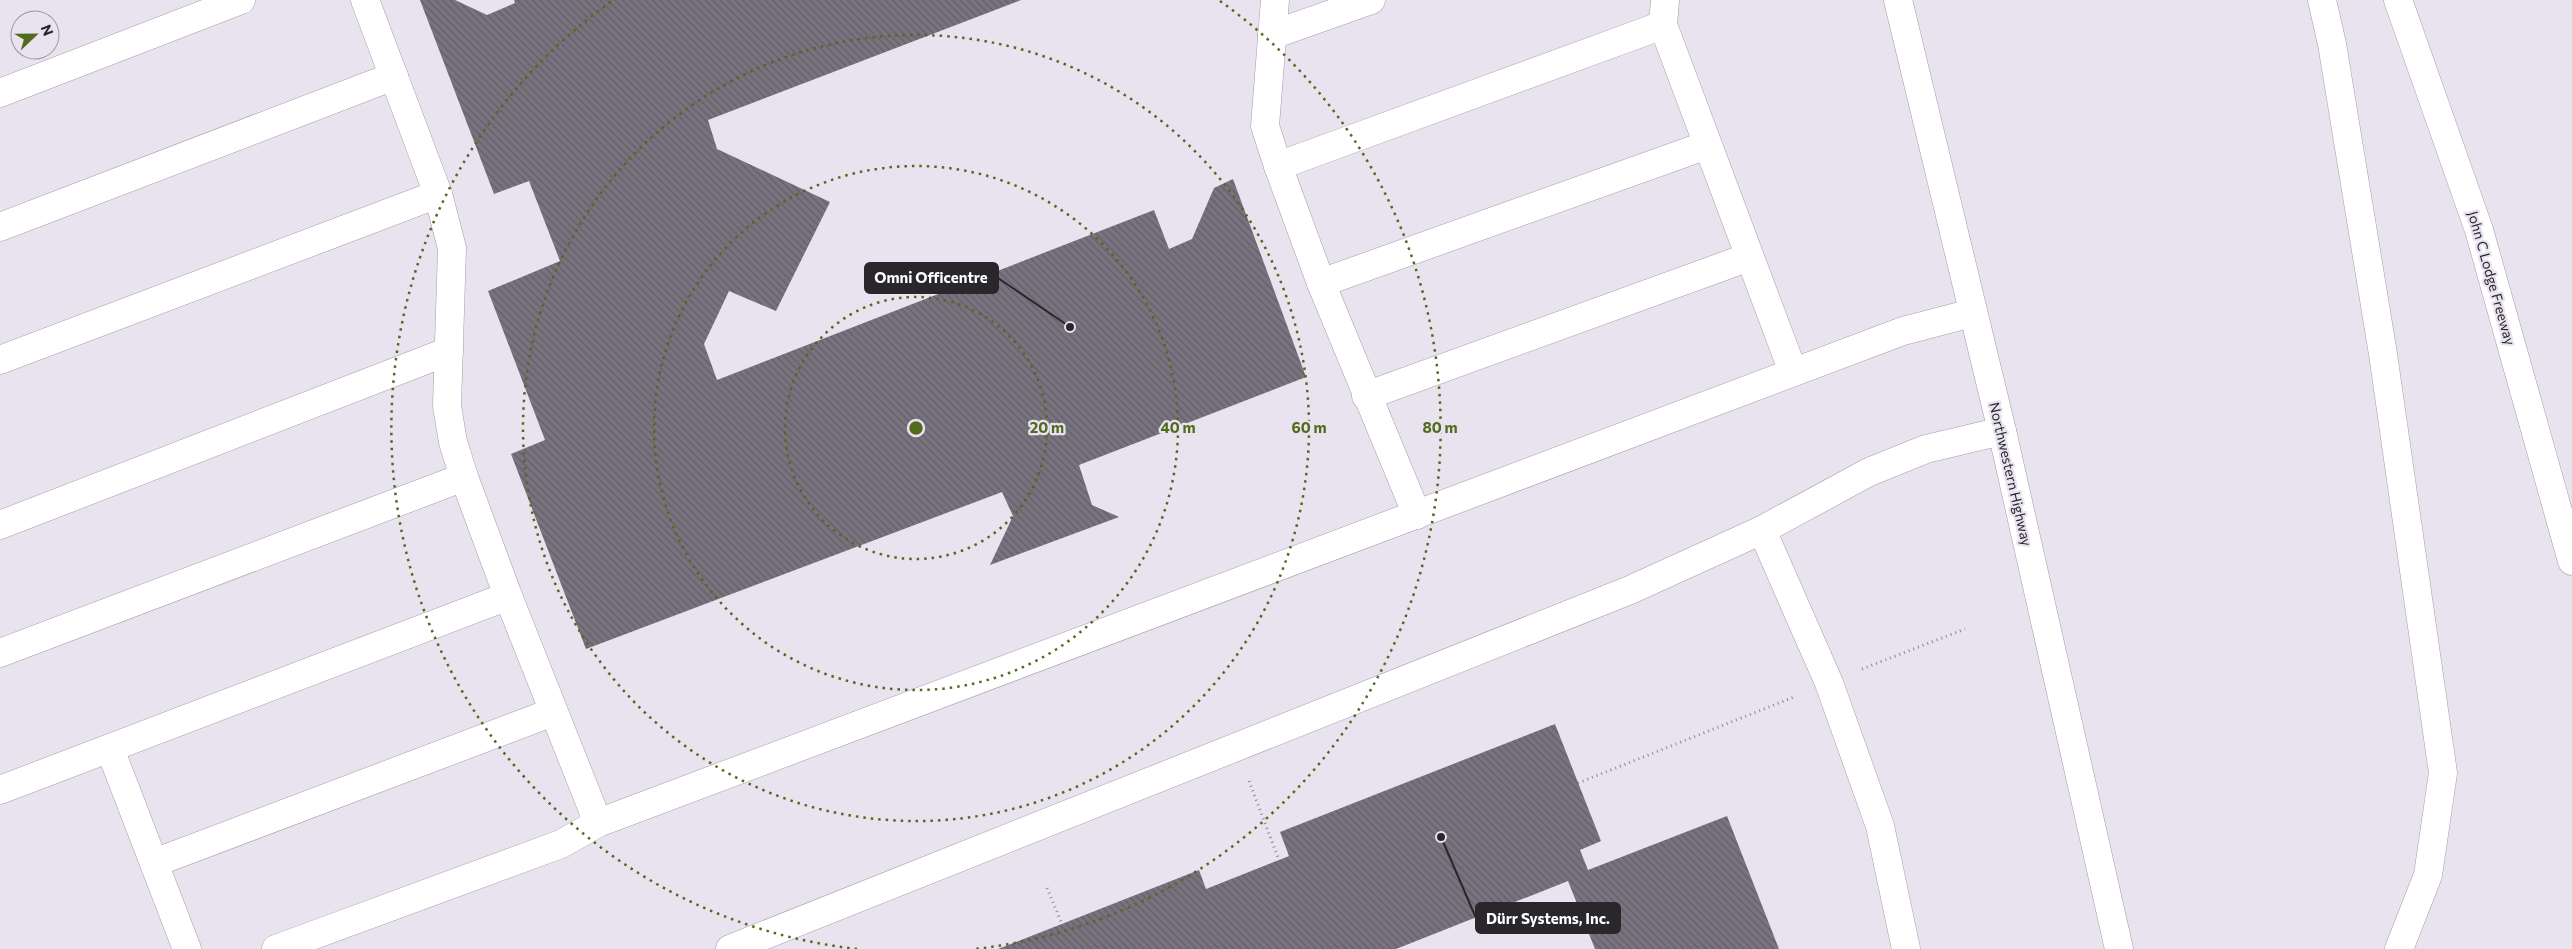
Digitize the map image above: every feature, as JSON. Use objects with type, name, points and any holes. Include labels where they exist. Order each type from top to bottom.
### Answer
[{"type":"main road","points":[[0,92],[241,0]]},
{"type":"main road","points":[[365,0],[438,194],[452,248],[447,406],[453,442],[464,478],[508,596],[598,823]]},
{"type":"main road","points":[[1275,0],[1265,126],[1278,166],[1366,396],[1417,515]]},
{"type":"main road","points":[[1272,35],[1371,0]]},
{"type":"main road","name":"Northwestern Highway","points":[[1898,0],[2002,431],[2119,949]]},
{"type":"main road","points":[[2322,0],[2332,44],[2383,354],[2443,773],[2428,875],[2399,949]]},
{"type":"main road","name":"John C Lodge Freeway","points":[[2398,0],[2479,230],[2572,560]]},
{"type":"main road","points":[[1278,166],[1664,13],[1707,145],[1793,372]]},
{"type":"main road","points":[[0,227],[394,76]]},
{"type":"main road","points":[[1322,282],[1707,145]]},
{"type":"main road","points":[[0,360],[438,194]]},
{"type":"main road","points":[[1366,396],[1749,257]]},
{"type":"main road","points":[[276,949],[561,844],[598,823],[1793,372],[1903,331],[1972,313]]},
{"type":"main road","points":[[0,525],[449,351]]},
{"type":"main road","points":[[730,949],[1630,590],[1762,530],[1869,472],[1926,449],[2002,431]]},
{"type":"main road","points":[[0,652],[464,478]]},
{"type":"main road","points":[[1762,530],[1829,683],[1880,826],[1906,949]]},
{"type":"main road","points":[[0,790],[508,596]]},
{"type":"main road","points":[[154,862],[553,712]]},
{"type":"main road","points":[[110,749],[187,949]]},
{"type":"main road","points":[[2378,949],[2428,875]]},
{"type":"path","points":[[1578,782],[1965,629]]},
{"type":"path","points":[[1246,773],[1279,860]]},
{"type":"path","points":[[1047,888],[1062,924]]},
{"type":"building","points":[[420,0],[455,0],[487,15],[515,3],[514,0],[1021,0],[708,120],[717,149],[830,202],[776,311],[729,291],[704,344],[717,380],[1154,210],[1169,249],[1192,239],[1214,188],[1233,179],[1306,377],[1079,465],[1092,505],[1119,517],[990,565],[1013,516],[1002,492],[586,649],[511,454],[545,440],[488,291],[560,261],[529,181],[494,194]]},
{"type":"building","points":[[1555,724],[1601,841],[1580,850],[1588,870],[1727,816],[1779,949],[1595,949],[1568,881],[1396,949],[998,949],[1199,870],[1206,889],[1289,856],[1280,832]]},
{"type":"place","name":"Omni Officentre","points":[[1070,327]]},
{"type":"place","name":"Dürr Systems, Inc.","points":[[1441,837]]}]
